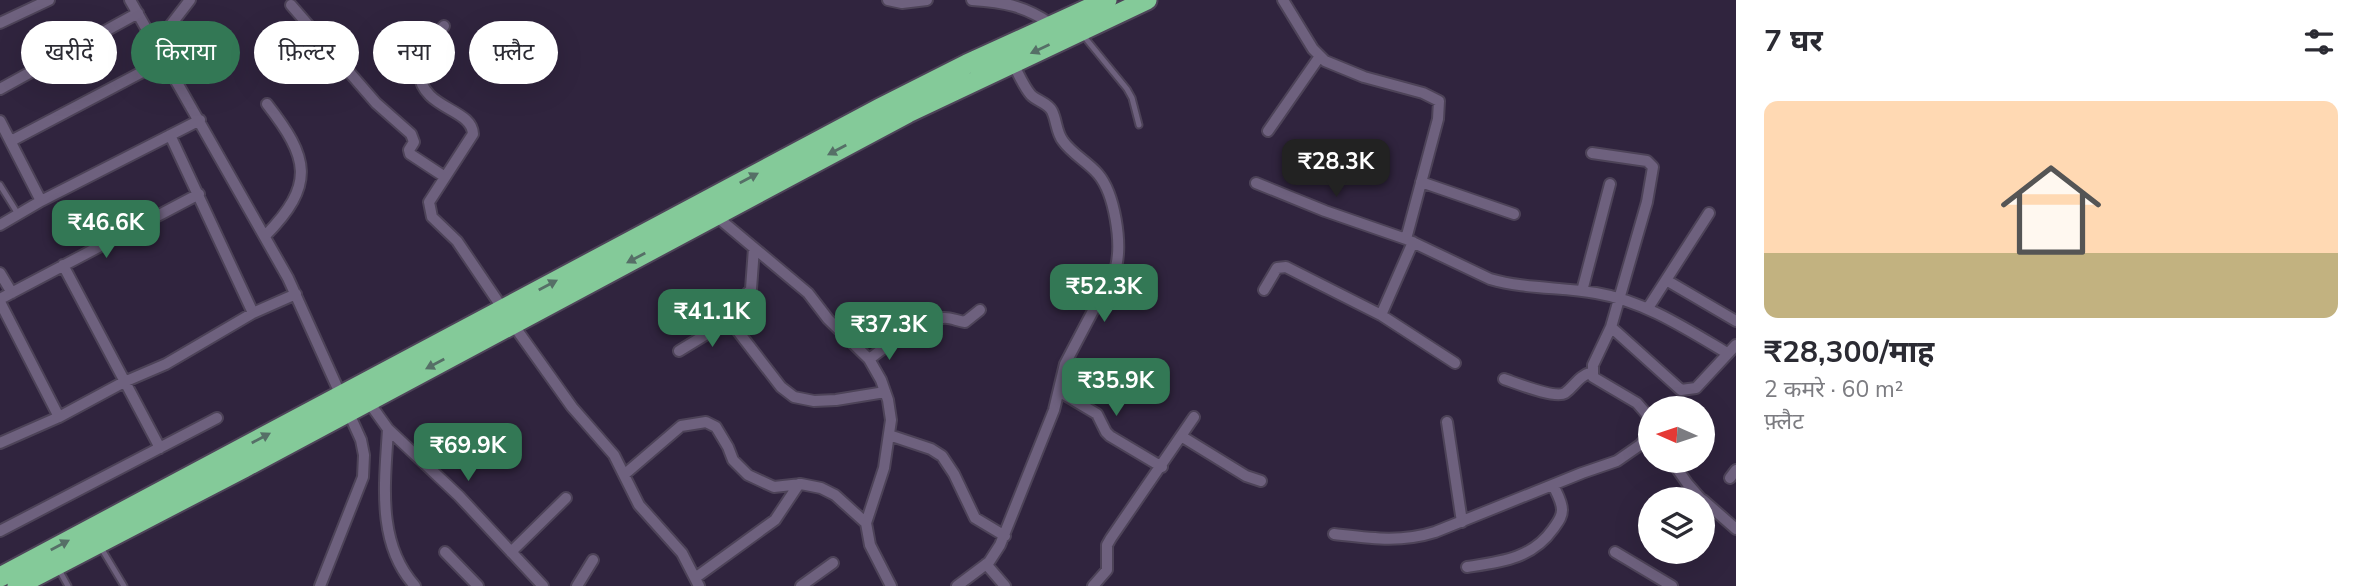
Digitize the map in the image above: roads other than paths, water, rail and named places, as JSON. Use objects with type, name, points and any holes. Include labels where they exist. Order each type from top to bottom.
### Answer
[{"type":"highway","points":[[0,577],[344,403],[508,316],[1043,19],[1107,0]]},
{"type":"highway","points":[[17,586],[99,544],[344,403],[368,401],[508,316],[716,216],[897,119],[1012,62],[1147,0]]},
{"type":"street","points":[[130,0],[143,21]]},
{"type":"street","points":[[174,21],[190,0]]},
{"type":"street","points":[[888,0],[902,3],[928,0]]},
{"type":"street","points":[[972,0],[1006,4],[1043,19]]},
{"type":"street","points":[[1039,0],[1043,19]]},
{"type":"street","points":[[1283,0],[1312,49],[1331,64],[1364,77],[1423,93],[1439,101],[1438,119],[1421,182],[1410,241],[1381,315]]},
{"type":"street","points":[[0,23],[43,1]]},
{"type":"street","points":[[291,5],[376,103],[411,134],[414,142],[409,150],[410,154],[445,177]]},
{"type":"street","points":[[0,89],[138,13]]},
{"type":"street","points":[[1268,131],[1320,56]]},
{"type":"street","points":[[957,586],[986,564],[1005,536],[1060,392],[1065,364],[1116,267],[1119,256],[1118,233],[1104,182],[1063,142],[1058,134],[1053,113],[1031,94],[1012,62]]},
{"type":"street","points":[[10,141],[131,78]]},
{"type":"street","points":[[179,84],[296,294],[360,440],[364,455],[362,477],[320,586]]},
{"type":"street","points":[[423,84],[429,96],[467,120],[473,128],[473,134],[429,202],[432,217],[457,241],[572,407],[614,455],[639,505],[682,553],[697,582],[775,520],[799,484]]},
{"type":"street","points":[[265,236],[282,218],[299,189],[301,176],[293,139],[267,104]]},
{"type":"street","points":[[0,225],[41,201],[200,120]]},
{"type":"street","points":[[0,121],[41,201]]},
{"type":"street","points":[[170,135],[253,313]]},
{"type":"street","points":[[1504,379],[1554,394],[1565,393],[1579,378],[1592,372],[1611,327],[1647,202],[1653,167],[1647,161],[1592,153]]},
{"type":"street","points":[[1421,182],[1514,214]]},
{"type":"street","points":[[1256,183],[1331,214],[1410,241],[1490,279],[1621,298],[1648,308],[1731,349],[1696,388],[1681,390],[1611,327]]},
{"type":"street","points":[[1581,291],[1610,184]]},
{"type":"street","points":[[59,417],[0,300],[199,194]]},
{"type":"street","points":[[1648,308],[1709,213]]},
{"type":"street","points":[[716,216],[808,293],[828,319],[869,359],[885,392],[891,420],[889,435],[881,483],[866,523],[870,545],[891,586]]},
{"type":"street","points":[[754,247],[751,289],[728,314],[728,321],[781,387],[803,400],[836,400],[885,392]]},
{"type":"street","points":[[63,265],[160,447]]},
{"type":"street","points":[[1264,290],[1277,268],[1286,267],[1381,315],[1455,363]]},
{"type":"street","points":[[0,273],[12,293]]},
{"type":"street","points":[[1666,279],[1736,321]]},
{"type":"street","points":[[0,443],[166,364],[253,313],[296,294]]},
{"type":"street","points":[[869,359],[912,330],[937,318],[946,317],[965,322],[980,310]]},
{"type":"street","points":[[679,351],[728,321]]},
{"type":"street","points":[[1592,372],[1597,381],[1638,404]]},
{"type":"street","points":[[1060,392],[1097,414],[1110,436],[1162,467]]},
{"type":"street","points":[[368,401],[388,429],[459,496],[543,586]]},
{"type":"street","points":[[1093,586],[1107,570],[1107,545],[1111,538],[1194,417]]},
{"type":"street","points":[[0,531],[217,418]]},
{"type":"street","points":[[625,474],[681,426],[706,422],[716,427],[729,447],[733,460],[748,475],[774,487],[799,484],[821,488],[835,495],[866,523]]},
{"type":"street","points":[[1447,422],[1462,522]]},
{"type":"street","points":[[388,429],[386,525],[395,556],[415,586]]},
{"type":"street","points":[[889,435],[931,449],[942,456],[954,474],[975,518],[1005,536]]},
{"type":"street","points":[[1181,436],[1246,476],[1261,481]]},
{"type":"street","points":[[1334,534],[1403,540],[1435,532],[1617,461],[1638,446]]},
{"type":"street","points":[[1680,473],[1691,487]]},
{"type":"street","points":[[1467,567],[1505,562],[1539,545],[1562,514],[1561,502],[1553,485]]},
{"type":"street","points":[[511,552],[566,498]]},
{"type":"street","points":[[1715,510],[1736,529]]},
{"type":"street","points":[[446,552],[478,586]]},
{"type":"street","points":[[1615,552],[1672,586]]},
{"type":"street","points":[[577,586],[593,560]]},
{"type":"street","points":[[802,586],[833,563]]},
{"type":"street","points":[[986,564],[1005,586]]},
{"type":"lane","points":[[1079,31],[1127,89],[1139,125]]},
{"type":"lane","points":[[0,185],[18,214]]},
{"type":"lane","points":[[99,544],[124,586]]},
{"type":"lane","points":[[56,565],[68,586]]}]
